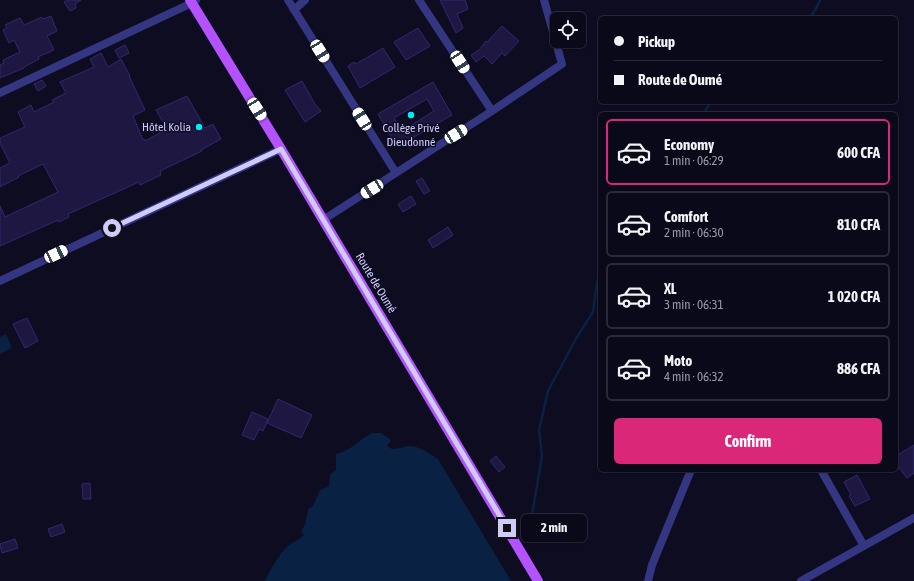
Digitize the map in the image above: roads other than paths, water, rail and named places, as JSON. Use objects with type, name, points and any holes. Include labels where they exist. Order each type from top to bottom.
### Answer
[{"type":"main road","name":"Route de Oumé","points":[[193,1],[538,581]]},
{"type":"street","points":[[288,0],[396,173]]},
{"type":"street","points":[[294,10],[305,0]]},
{"type":"street","points":[[420,0],[492,111]]},
{"type":"street","points":[[323,220],[562,64],[544,0]]},
{"type":"street","points":[[0,93],[193,1]]},
{"type":"street","points":[[0,281],[281,149]]},
{"type":"street","points":[[648,581],[652,565],[690,472]]},
{"type":"street","points":[[822,472],[864,546]]},
{"type":"street","points":[[801,581],[914,518]]},
{"type":"water","points":[[6,334],[12,348],[0,354],[0,337]]},
{"type":"water","points":[[372,433],[381,433],[391,440],[387,446],[392,449],[412,446],[424,450],[438,459],[511,581],[265,581],[275,562],[284,550],[304,535],[301,531],[305,525],[308,509],[313,506],[320,490],[329,486],[330,475],[336,470],[336,454],[350,448]]},
{"type":"waterway","points":[[810,16],[814,12],[820,0]]},
{"type":"waterway","points":[[704,112],[710,104]]},
{"type":"waterway","points":[[532,515],[542,456],[539,430],[548,391],[577,337],[593,312],[598,280]]},
{"type":"place","name":"Collège Privé Dieudonné","points":[[411,115]]},
{"type":"place","name":"Hôtel Kolia","points":[[199,127]]}]
